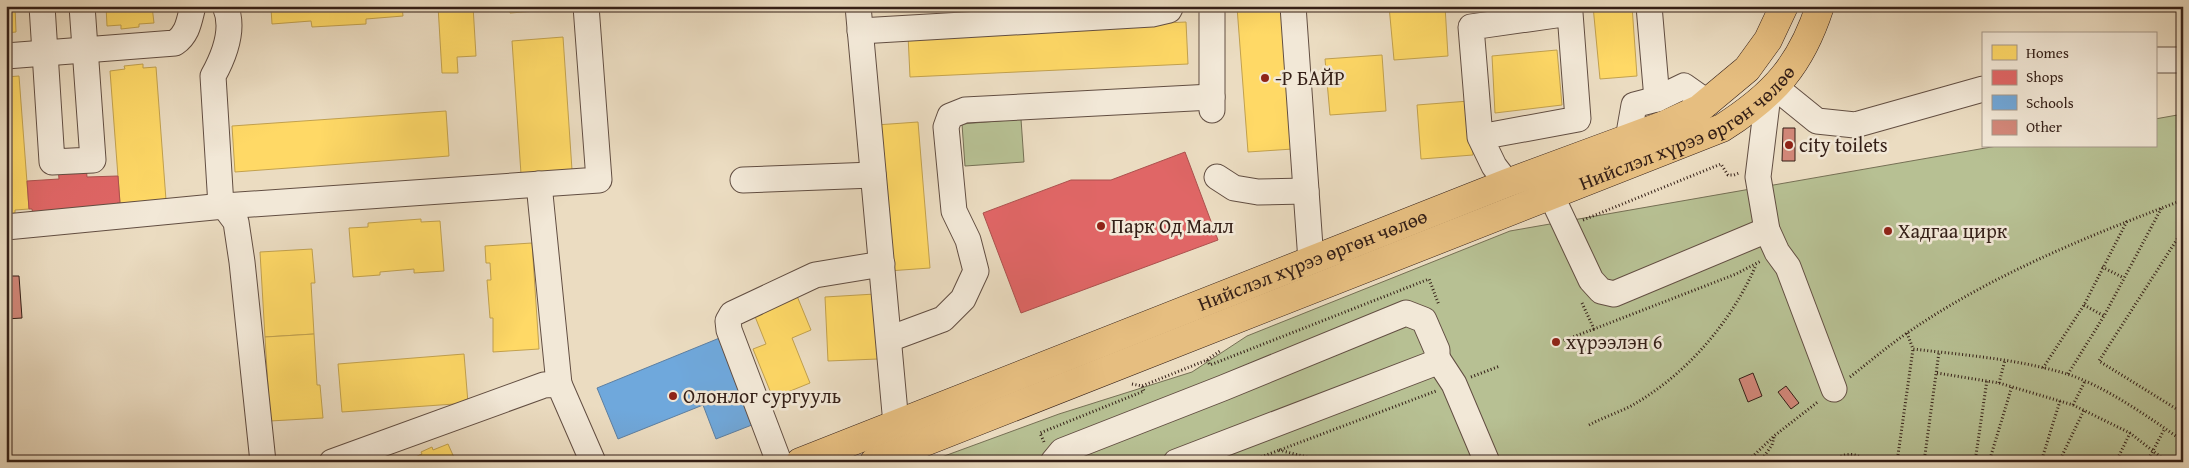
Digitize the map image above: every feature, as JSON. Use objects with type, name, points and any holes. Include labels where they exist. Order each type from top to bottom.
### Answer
[{"type":"main road","name":"Нийслэл хүрээ өргөн чөлөө","points":[[800,462],[1507,184],[1664,125],[1699,109],[1748,69],[1768,40],[1784,6]]},
{"type":"main road","name":"Нийслэл хүрээ өргөн чөлөө","points":[[874,462],[904,455],[1296,295],[1722,128],[1747,112],[1772,91],[1794,63],[1812,32],[1820,6]]},
{"type":"main road","points":[[1296,295],[1298,266]]},
{"type":"street","points":[[42,6],[52,162],[93,160],[82,6]]},
{"type":"street","points":[[6,56],[175,44],[184,36],[191,19],[193,6]]},
{"type":"street","points":[[225,6],[228,18],[227,39],[222,59],[213,76],[223,206],[236,222],[263,462]]},
{"type":"street","points":[[6,227],[223,206],[599,180],[586,6]]},
{"type":"street","points":[[858,6],[896,424]]},
{"type":"street","points":[[860,31],[1152,14],[1169,10],[1171,6]]},
{"type":"street","points":[[888,339],[943,319],[963,299],[976,272],[968,240],[954,211],[946,127],[950,116],[966,110],[1212,103],[1212,6]]},
{"type":"street","points":[[1293,6],[1306,191],[1298,266]]},
{"type":"street","points":[[1649,6],[1657,99]]},
{"type":"street","points":[[1480,137],[1578,119],[1570,13],[1470,17],[1480,137],[1494,166],[1507,184]]},
{"type":"street","points":[[2156,60],[2183,60]]},
{"type":"street","points":[[1628,139],[1634,105],[1657,99],[1684,86],[1708,103]]},
{"type":"street","points":[[1834,389],[1788,267],[1777,252],[1767,230],[1758,177],[1772,91],[1817,121],[1855,125],[1982,89]]},
{"type":"street","points":[[743,180],[873,175]]},
{"type":"street","points":[[1217,177],[1234,188],[1258,192],[1306,191]]},
{"type":"street","points":[[539,184],[559,384],[593,462]]},
{"type":"street","points":[[1551,195],[1592,280],[1601,291],[1614,294],[1767,230]]},
{"type":"street","points":[[779,462],[729,330],[728,321],[732,314],[815,275],[882,264]]},
{"type":"street","points":[[1053,462],[1062,451],[1406,313],[1424,320],[1437,350],[1437,358],[1454,384],[1488,462]]},
{"type":"street","points":[[1176,462],[1432,364],[1437,358]]},
{"type":"street","points":[[332,462],[544,385],[559,384]]},
{"type":"path","points":[[1580,216],[1579,222],[1721,164],[1728,175],[1741,172]]},
{"type":"path","points":[[1747,462],[1774,436],[1907,333],[1959,301],[2059,249],[2183,200]]},
{"type":"path","points":[[2068,374],[2104,316],[2162,207]]},
{"type":"path","points":[[2043,368],[2084,304],[2127,221]]},
{"type":"path","points":[[2183,230],[2099,361],[2183,413]]},
{"type":"path","points":[[1557,343],[1756,264],[1748,283],[1727,320],[1675,376],[1630,406],[1588,425]]},
{"type":"path","points":[[2102,267],[2124,278]]},
{"type":"path","points":[[1207,360],[1210,366],[1429,279],[1439,306]]},
{"type":"path","points":[[1582,302],[1594,329]]},
{"type":"path","points":[[2084,304],[2104,316]]},
{"type":"path","points":[[1897,462],[1913,349],[1907,333]]},
{"type":"path","points":[[1142,386],[1207,360],[1223,348]]},
{"type":"path","points":[[1913,349],[2005,360],[2068,374],[2085,381],[2165,428],[2183,441]]},
{"type":"path","points":[[1924,462],[1939,352]]},
{"type":"path","points":[[1999,383],[2005,360]]},
{"type":"path","points":[[1248,462],[1500,366]]},
{"type":"path","points":[[1937,373],[1987,380],[2073,405],[2130,433],[2166,462]]},
{"type":"path","points":[[1975,462],[1987,380]]},
{"type":"path","points":[[2073,405],[2085,381]]},
{"type":"path","points":[[1989,462],[2012,386]]},
{"type":"path","points":[[2041,462],[2060,401]]},
{"type":"path","points":[[2059,462],[2084,410]]},
{"type":"path","points":[[2148,462],[2165,428]]},
{"type":"path","points":[[2116,462],[2130,433]]},
{"type":"path","points":[[1760,462],[1772,445],[1774,436]]},
{"type":"path","points":[[1279,450],[1326,462]]},
{"type":"path","points":[[1832,462],[1840,456],[1853,454],[1861,456],[1868,462]]},
{"type":"green space","points":[[2183,114],[2183,462],[928,462],[1059,414],[1192,372],[1247,336],[1510,231],[1986,148],[2156,148],[2156,119]]},
{"type":"green space","points":[[1021,119],[1024,162],[965,166],[962,124]]},
{"type":"building: Homes","points":[[6,6],[15,6],[16,32],[6,33]]},
{"type":"building: Homes","points":[[106,6],[152,6],[154,23],[139,24],[139,27],[121,29],[121,25],[107,26]]},
{"type":"building: Homes","points":[[265,6],[402,6],[403,16],[366,19],[366,24],[312,27],[311,21],[272,24],[271,8],[265,9]]},
{"type":"building: Homes","points":[[438,6],[473,6],[476,56],[457,57],[458,73],[442,73]]},
{"type":"building: Homes","points":[[510,6],[561,6],[562,9],[510,13]]},
{"type":"building: Homes","name":"-Р БАЙР","points":[[1283,6],[1293,149],[1248,152],[1237,7]]},
{"type":"building: Homes","points":[[1389,6],[1445,6],[1448,56],[1394,60]]},
{"type":"building: Homes","points":[[1593,6],[1632,6],[1637,76],[1600,79]]},
{"type":"building: Homes","points":[[1186,22],[1188,64],[910,77],[908,35]]},
{"type":"building: Homes","points":[[563,37],[572,170],[521,174],[512,41]]},
{"type":"building: Homes","points":[[1557,50],[1562,105],[1495,113],[1492,56]]},
{"type":"building: Homes","points":[[1382,55],[1386,111],[1330,115],[1325,59]]},
{"type":"building: Homes","points":[[143,64],[143,68],[156,67],[166,200],[120,203],[110,71],[125,69],[124,66]]},
{"type":"building: Homes","points":[[19,76],[29,209],[15,210],[15,213],[6,214],[6,77]]},
{"type":"building: Homes","points":[[1469,101],[1473,155],[1421,159],[1417,105]]},
{"type":"building: Homes","points":[[446,111],[449,156],[235,172],[232,126]]},
{"type":"building: Homes","points":[[918,122],[930,268],[888,271],[876,125]]},
{"type":"building: Homes","points":[[421,219],[421,222],[440,221],[444,271],[414,273],[414,269],[380,272],[380,275],[353,277],[349,228],[368,227],[368,223]]},
{"type":"building: Homes","points":[[532,243],[539,349],[493,352],[493,318],[490,318],[487,280],[491,280],[490,263],[486,263],[485,246]]},
{"type":"building: Homes","points":[[312,249],[315,283],[311,283],[314,334],[265,337],[260,252]]},
{"type":"building: Homes","points":[[875,294],[878,359],[828,361],[825,297]]},
{"type":"building: Homes","points":[[797,296],[811,330],[792,338],[810,383],[773,398],[753,349],[766,344],[754,314]]},
{"type":"building: Homes","points":[[314,334],[317,385],[320,385],[323,418],[270,421],[265,337]]},
{"type":"building: Homes","points":[[464,354],[468,403],[342,412],[338,364]]},
{"type":"building: Homes","points":[[448,444],[456,462],[406,461],[432,447],[433,450]]},
{"type":"building: Shops","name":"Парк Од Малл","points":[[1185,152],[1218,240],[1021,313],[983,213],[1071,180],[1111,180]]},
{"type":"building: Shops","points":[[86,165],[87,177],[118,176],[120,203],[117,203],[117,209],[33,215],[32,209],[29,209],[27,181],[59,179],[58,167]]},
{"type":"building: Schools","name":"Олонлог сургууль","points":[[722,337],[757,423],[716,439],[703,405],[618,439],[597,388]]},
{"type":"building: Other","name":"city toilets","points":[[1783,128],[1795,128],[1795,161],[1782,161]]},
{"type":"building: Other","points":[[6,276],[19,276],[22,318],[6,319]]},
{"type":"building: Other","points":[[1753,373],[1762,396],[1748,402],[1739,379]]},
{"type":"building: Other","points":[[1786,386],[1799,403],[1791,409],[1778,392]]},
{"type":"place","name":"-Р БАЙР","points":[[1265,78]]},
{"type":"place","name":"city toilets","points":[[1789,145]]},
{"type":"place","name":"Парк Од Малл","points":[[1101,226]]},
{"type":"place","name":"Хадгаа цирк","points":[[1888,231]]},
{"type":"place","name":"хүрээлэн 6","points":[[1556,342]]},
{"type":"place","name":"Олонлог сургууль","points":[[673,396]]}]
